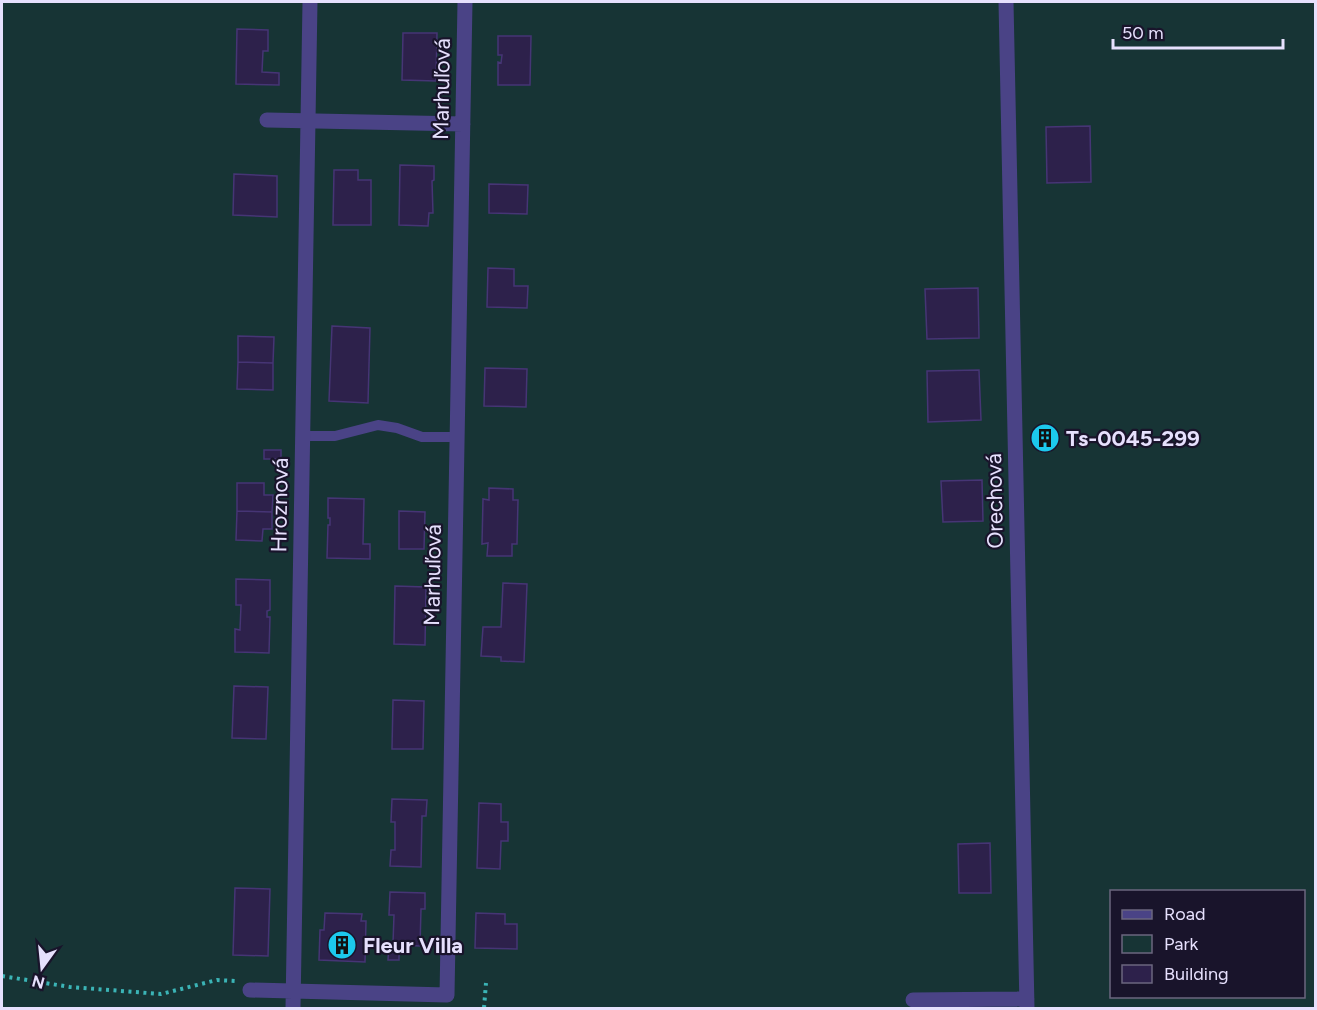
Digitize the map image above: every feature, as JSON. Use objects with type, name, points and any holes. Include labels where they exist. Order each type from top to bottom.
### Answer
[{"type":"street","name":"Hroznová","points":[[292,1008],[310,2]]},
{"type":"street","name":"Marhuľová","points":[[293,992],[447,995],[465,2]]},
{"type":"street","name":"Orechová","points":[[913,1000],[1027,1004],[1006,2]]},
{"type":"street","points":[[267,120],[463,124]]},
{"type":"street","points":[[244,986],[293,992]]},
{"type":"lane","points":[[302,436],[335,436],[378,425],[398,428],[422,437],[457,437]]},
{"type":"path","points":[[2,976],[70,987],[160,994],[217,980],[244,986]]},
{"type":"path","points":[[484,1008],[486,983]]},
{"type":"green space","points":[[2,2],[1315,2],[1315,1008],[2,1008]]},
{"type":"building","points":[[237,29],[268,30],[268,51],[263,51],[262,72],[279,73],[279,85],[236,84]]},
{"type":"building","points":[[403,33],[437,33],[436,81],[402,80]]},
{"type":"building","points":[[498,36],[531,36],[530,85],[498,85],[498,62],[501,63],[502,55],[498,55]]},
{"type":"building","points":[[1090,126],[1091,182],[1047,183],[1046,127]]},
{"type":"building","points":[[400,165],[434,166],[433,213],[429,213],[428,226],[399,225]]},
{"type":"building","points":[[334,170],[358,170],[358,180],[371,180],[371,225],[333,225]]},
{"type":"building","points":[[234,174],[277,176],[277,217],[233,215]]},
{"type":"building","points":[[489,184],[528,185],[527,214],[489,213]]},
{"type":"building","points":[[488,268],[514,269],[514,286],[528,286],[527,308],[487,307]]},
{"type":"building","points":[[978,288],[979,338],[927,339],[925,289]]},
{"type":"building","points":[[332,326],[370,328],[368,403],[329,401]]},
{"type":"building","points":[[238,336],[274,337],[273,363],[238,362]]},
{"type":"building","points":[[238,362],[273,363],[273,390],[237,389]]},
{"type":"building","points":[[485,368],[527,369],[526,407],[484,406]]},
{"type":"building","points":[[979,370],[981,420],[928,422],[927,371]]},
{"type":"building","name":"Ts-0045-299","points":[[1041,433],[1050,433],[1050,444],[1041,444]]},
{"type":"building","points":[[264,450],[281,450],[281,459],[264,459]]},
{"type":"building","points":[[982,480],[983,521],[943,522],[941,481]]},
{"type":"building","points":[[237,483],[264,483],[264,495],[273,495],[272,512],[237,511]]},
{"type":"building","points":[[489,488],[513,489],[513,500],[518,500],[517,544],[512,544],[512,556],[487,556],[488,543],[482,544],[483,499],[489,500]]},
{"type":"building","points":[[328,498],[364,499],[363,544],[370,544],[370,559],[327,558],[328,525],[330,525]]},
{"type":"building","points":[[237,511],[272,512],[272,529],[263,529],[262,541],[236,540]]},
{"type":"building","points":[[399,511],[425,512],[424,549],[399,549]]},
{"type":"building","points":[[236,579],[270,580],[270,610],[267,611],[267,617],[270,617],[269,653],[235,652],[235,629],[240,630],[241,605],[236,605]]},
{"type":"building","points":[[503,583],[527,584],[524,662],[501,661],[501,657],[481,656],[483,627],[501,627]]},
{"type":"building","points":[[395,586],[426,587],[425,645],[394,644]]},
{"type":"building","points":[[234,686],[268,687],[266,739],[232,738]]},
{"type":"building","points":[[393,700],[424,701],[423,749],[392,749]]},
{"type":"building","points":[[392,799],[427,800],[426,816],[422,816],[421,867],[390,866],[391,850],[395,850],[395,822],[391,822]]},
{"type":"building","points":[[479,803],[501,804],[501,822],[508,822],[508,841],[501,841],[500,869],[477,868]]},
{"type":"building","points":[[990,843],[991,893],[959,893],[958,844]]},
{"type":"building","points":[[235,888],[270,889],[268,956],[233,955]]},
{"type":"building","points":[[390,892],[425,893],[425,909],[421,909],[420,946],[399,945],[399,960],[388,960],[389,943],[393,943],[394,915],[389,915]]},
{"type":"building","name":"Fleur Villa","points":[[325,913],[362,914],[361,921],[366,921],[365,962],[319,960],[320,930],[324,930]]},
{"type":"building","points":[[476,913],[505,914],[505,924],[517,924],[517,949],[475,948]]},
{"type":"place","name":"Ts-0045-299","points":[[1045,438]]},
{"type":"place","name":"Fleur Villa","points":[[342,945]]}]
